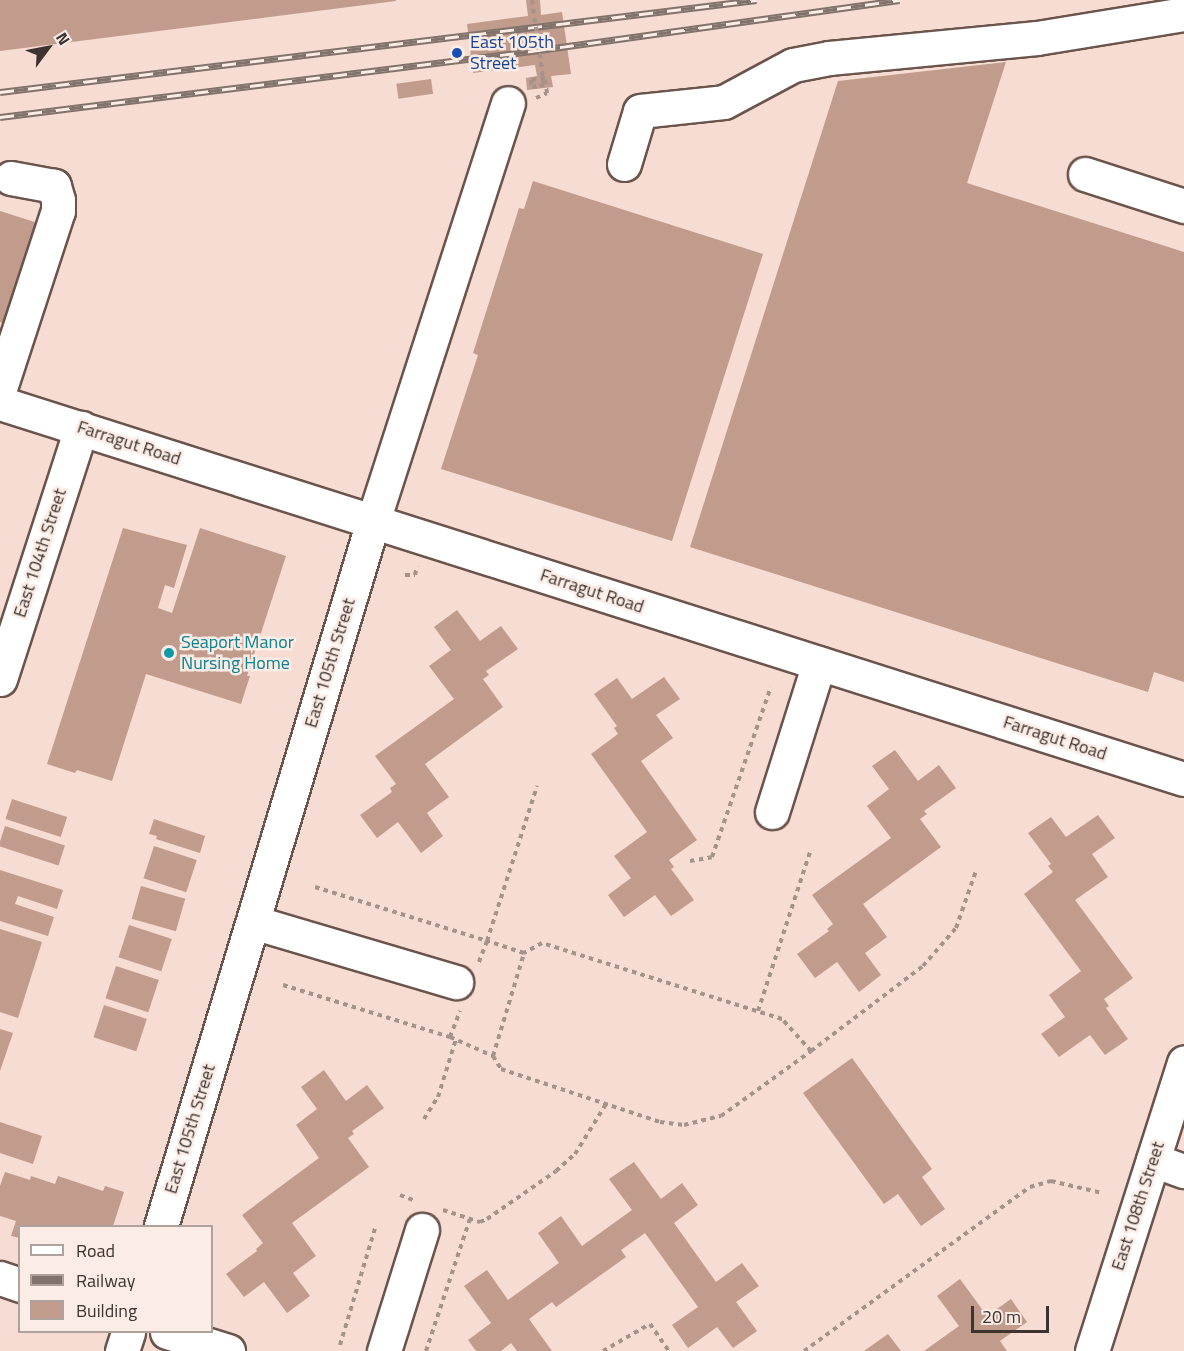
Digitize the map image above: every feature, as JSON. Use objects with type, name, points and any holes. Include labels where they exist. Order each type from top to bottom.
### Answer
[{"type":"street","points":[[624,164],[640,111],[724,102],[793,64],[829,58],[1037,38],[1184,14]]},
{"type":"street","name":"East 105th Street","points":[[162,1225],[373,521],[508,103]]},
{"type":"street","points":[[1085,174],[1184,206]]},
{"type":"street","points":[[0,388],[58,211],[54,186],[11,178]]},
{"type":"street","name":"Farragut Road","points":[[0,403],[1184,778]]},
{"type":"street","name":"East 104th Street","points":[[0,679],[81,428]]},
{"type":"street","points":[[772,812],[819,663]]},
{"type":"street","points":[[253,922],[456,982]]},
{"type":"street","name":"East 108th Street","points":[[1092,1351],[1184,1062]]},
{"type":"street","points":[[1153,1160],[1184,1171]]},
{"type":"street","points":[[384,1351],[427,1214]]},
{"type":"street","points":[[0,1278],[18,1284]]},
{"type":"street","points":[[122,1351],[129,1333]]},
{"type":"street","points":[[170,1333],[228,1351]]},
{"type":"path","points":[[532,0],[544,85],[532,87],[531,80],[537,79],[545,78],[546,88]]},
{"type":"path","points":[[405,575],[415,575],[417,566]]},
{"type":"path","points":[[690,861],[712,857],[771,687]]},
{"type":"path","points":[[524,953],[487,941],[537,786]]},
{"type":"path","points":[[758,1011],[810,852]]},
{"type":"path","points":[[450,1037],[493,1056],[501,1069],[660,1122],[684,1125],[721,1116],[923,966],[956,928],[976,871]]},
{"type":"path","points":[[493,1056],[524,953],[542,943],[782,1019],[811,1051]]},
{"type":"path","points":[[424,1119],[438,1097],[456,1040]]},
{"type":"path","points":[[400,1195],[427,1214],[480,1222],[487,1219],[556,1171],[575,1154],[606,1104]]},
{"type":"path","points":[[804,1351],[1030,1187],[1051,1181],[1102,1193]]},
{"type":"path","points":[[426,1351],[470,1219]]},
{"type":"path","points":[[340,1345],[376,1225]]},
{"type":"path","points":[[603,1351],[650,1324],[669,1351]]},
{"type":"building","points":[[0,0],[396,0],[396,1],[0,51]]},
{"type":"building","points":[[526,0],[540,0],[541,15],[562,12],[571,74],[551,76],[553,87],[527,90],[526,78],[537,76],[535,65],[473,73],[467,24],[528,16]]},
{"type":"building","points":[[1006,62],[967,183],[1184,252],[1184,682],[1154,672],[1148,692],[690,547],[838,81]]},
{"type":"building","points":[[431,79],[433,94],[398,99],[396,84]]},
{"type":"building","points":[[533,181],[763,254],[672,541],[441,469],[478,355],[473,353],[519,208],[524,209]]},
{"type":"building","points":[[0,211],[44,225],[13,326],[0,322]]},
{"type":"building","name":"Seaport Manor Nursing Home","points":[[123,528],[187,545],[174,588],[165,585],[158,608],[172,613],[200,528],[286,556],[247,676],[250,676],[241,704],[146,674],[112,781],[47,764]]},
{"type":"building","points":[[457,610],[480,641],[501,626],[518,649],[486,671],[489,675],[483,679],[503,707],[425,764],[449,797],[427,813],[443,836],[421,853],[398,822],[377,838],[360,815],[392,792],[390,788],[396,784],[375,756],[454,699],[429,666],[451,650],[434,627]]},
{"type":"building","points":[[664,677],[680,699],[656,715],[673,738],[641,761],[697,840],[669,860],[674,867],[671,869],[694,900],[671,916],[655,895],[624,917],[608,895],[631,878],[614,856],[647,832],[591,754],[618,734],[614,728],[617,726],[594,694],[617,678],[632,699]]},
{"type":"building","points":[[895,750],[918,781],[939,765],[956,788],[924,811],[927,814],[920,819],[941,847],[863,904],[887,937],[865,953],[881,975],[859,992],[837,962],[815,978],[797,954],[829,931],[827,929],[833,924],[812,895],[891,838],[867,806],[889,789],[872,766]]},
{"type":"building","points":[[12,799],[67,817],[61,837],[6,819]]},
{"type":"building","points":[[1098,815],[1115,838],[1092,854],[1108,877],[1075,900],[1133,978],[1104,999],[1109,1006],[1106,1008],[1128,1039],[1105,1055],[1090,1035],[1059,1057],[1041,1034],[1065,1017],[1049,995],[1081,971],[1024,894],[1053,872],[1048,866],[1051,864],[1028,833],[1051,817],[1066,837]]},
{"type":"building","points":[[154,819],[205,836],[200,853],[156,839],[157,836],[149,834]]},
{"type":"building","points":[[5,826],[65,845],[58,865],[0,846]]},
{"type":"building","points":[[154,846],[197,860],[186,892],[143,878]]},
{"type":"building","points":[[0,870],[63,890],[57,909],[18,896],[15,904],[54,917],[48,936],[0,921]]},
{"type":"building","points":[[141,886],[185,899],[176,931],[132,919]]},
{"type":"building","points":[[129,925],[172,939],[161,971],[118,957]]},
{"type":"building","points":[[0,929],[42,942],[18,1018],[0,1012]]},
{"type":"building","points":[[116,966],[159,980],[148,1012],[105,998]]},
{"type":"building","points":[[104,1005],[147,1019],[136,1051],[93,1037]]},
{"type":"building","points":[[0,1029],[13,1033],[0,1071]]},
{"type":"building","points":[[852,1058],[932,1169],[922,1177],[945,1209],[921,1226],[898,1194],[884,1204],[803,1093]]},
{"type":"building","points":[[324,1070],[346,1101],[367,1085],[384,1108],[352,1131],[354,1134],[348,1138],[369,1167],[292,1223],[316,1256],[293,1273],[310,1296],[287,1313],[264,1282],[244,1297],[226,1274],[257,1251],[256,1249],[263,1243],[242,1215],[319,1158],[296,1125],[317,1109],[301,1087]]},
{"type":"building","points":[[0,1122],[42,1136],[33,1164],[0,1153]]},
{"type":"building","points":[[634,1162],[661,1199],[682,1183],[698,1205],[674,1223],[716,1282],[742,1263],[759,1286],[736,1302],[757,1331],[733,1348],[717,1327],[688,1348],[672,1325],[698,1307],[645,1233],[621,1250],[626,1257],[556,1307],[552,1302],[529,1319],[552,1351],[517,1351],[511,1343],[501,1351],[476,1351],[468,1340],[491,1323],[464,1286],[487,1270],[508,1300],[559,1263],[538,1233],[561,1216],[582,1246],[632,1210],[609,1179]]},
{"type":"building","points":[[5,1172],[30,1180],[31,1176],[55,1184],[58,1176],[103,1191],[105,1186],[124,1192],[113,1225],[18,1225],[18,1238],[11,1236],[16,1221],[0,1216],[0,1186]]},
{"type":"building","points":[[960,1279],[987,1316],[1011,1299],[1027,1322],[1000,1341],[1007,1351],[924,1351],[959,1326],[937,1296]]},
{"type":"building","points":[[888,1334],[901,1351],[864,1351]]},
{"type":"railway","points":[[0,92],[756,0]]},
{"type":"railway","points":[[0,117],[532,51],[899,0]]},
{"type":"place","name":"East 105th Street","points":[[457,53]]},
{"type":"place","name":"Seaport Manor Nursing Home","points":[[169,653]]}]
